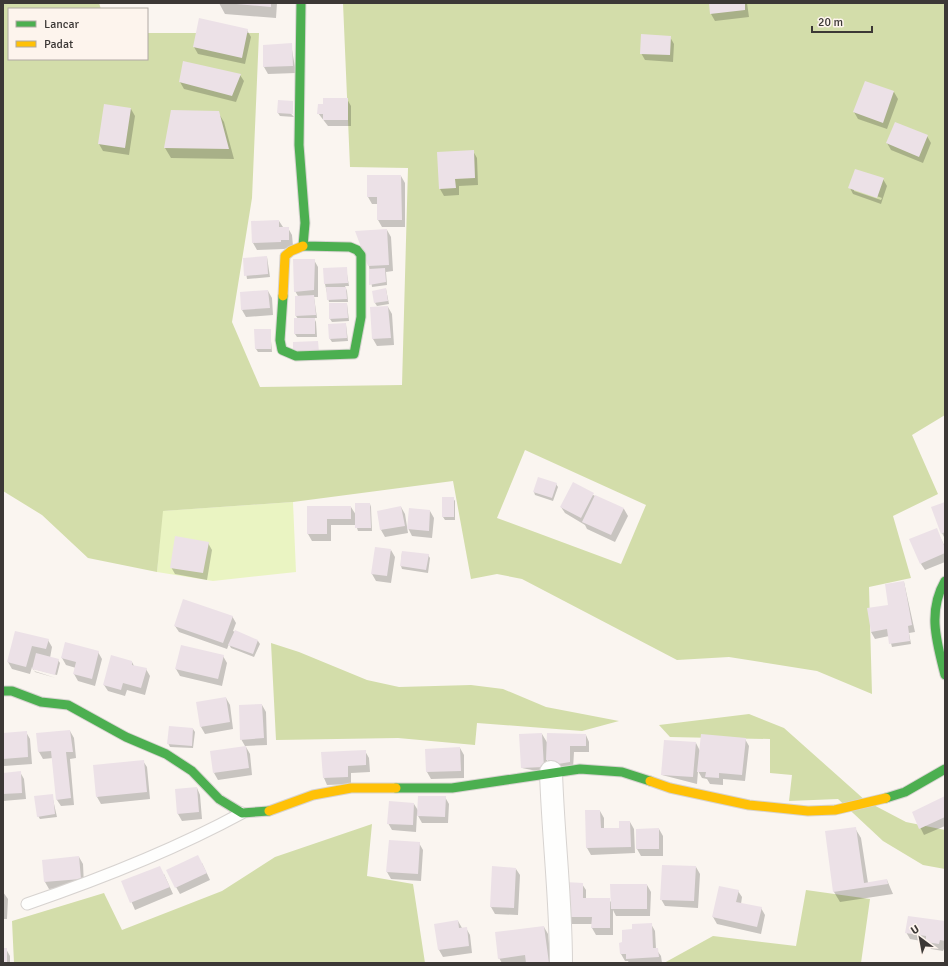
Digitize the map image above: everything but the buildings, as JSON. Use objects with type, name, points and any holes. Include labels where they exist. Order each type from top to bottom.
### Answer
[{"type":"street","points":[[301,3],[298,146],[305,222],[303,246]]},
{"type":"street","points":[[303,246],[350,247],[357,250],[361,255],[360,314],[357,345],[354,354],[345,356],[296,356],[282,350],[280,340],[285,256],[290,251],[303,246]]},
{"type":"street","points":[[945,581],[940,587],[934,604],[935,630],[945,675]]},
{"type":"street","points":[[3,691],[12,691],[42,702],[68,705],[126,737],[166,754],[192,771],[219,799],[242,813],[269,811],[313,795],[351,788],[452,788],[551,772],[580,769],[622,772],[670,788],[742,803],[808,811],[842,808],[870,803],[905,792],[945,769]]},
{"type":"street","points":[[551,772],[553,818],[560,894],[561,963]]},
{"type":"lane","points":[[27,904],[105,876],[215,828],[242,813]]},
{"type":"green space","points":[[3,3],[99,3],[101,8],[8,8],[8,60],[148,60],[148,33],[259,33],[252,198],[232,322],[260,387],[402,385],[408,168],[350,167],[343,3],[945,3],[945,415],[912,435],[938,494],[893,516],[911,578],[869,587],[872,694],[817,671],[729,657],[677,660],[522,579],[497,574],[471,579],[453,481],[293,502],[163,511],[157,572],[88,558],[42,515],[3,491]],"holes":[[[525,450],[646,505],[621,564],[497,518]]]},
{"type":"green space","points":[[293,502],[296,572],[213,581],[157,572],[162,511]]},
{"type":"green space","points":[[271,643],[299,652],[367,680],[399,687],[471,685],[503,689],[546,707],[619,721],[582,731],[477,723],[475,745],[398,738],[276,740]]},
{"type":"green space","points":[[749,714],[784,728],[866,801],[906,822],[945,830],[945,869],[923,865],[883,841],[838,799],[789,801],[792,775],[770,773],[770,739],[670,737],[659,725]]},
{"type":"green space","points":[[372,824],[367,876],[413,884],[425,963],[14,963],[12,921],[104,893],[122,930],[222,891],[275,857]]},
{"type":"green space","points":[[806,890],[870,899],[861,963],[664,963],[713,936],[796,946]]},
{"type":"traffic: fast","points":[[301,3],[299,145],[305,223],[303,246]]},
{"type":"traffic: fast","points":[[283,296],[280,340],[282,350],[296,356],[354,354],[361,317],[361,255],[357,250],[350,247],[303,246]]},
{"type":"traffic: fast","points":[[945,581],[936,604],[935,616],[935,628],[945,675]]},
{"type":"traffic: fast","points":[[3,691],[12,691],[41,702],[68,705],[126,737],[166,754],[192,771],[219,799],[242,813],[269,811]]},
{"type":"traffic: fast","points":[[396,788],[452,788],[580,769],[622,772],[650,781]]},
{"type":"traffic: fast","points":[[886,798],[905,792],[945,769]]},
{"type":"traffic: slow","points":[[283,296],[285,256],[291,251],[303,246]]},
{"type":"traffic: slow","points":[[650,781],[670,788],[749,805],[808,811],[835,810],[886,798]]},
{"type":"traffic: slow","points":[[269,811],[313,795],[351,788],[396,788]]}]
